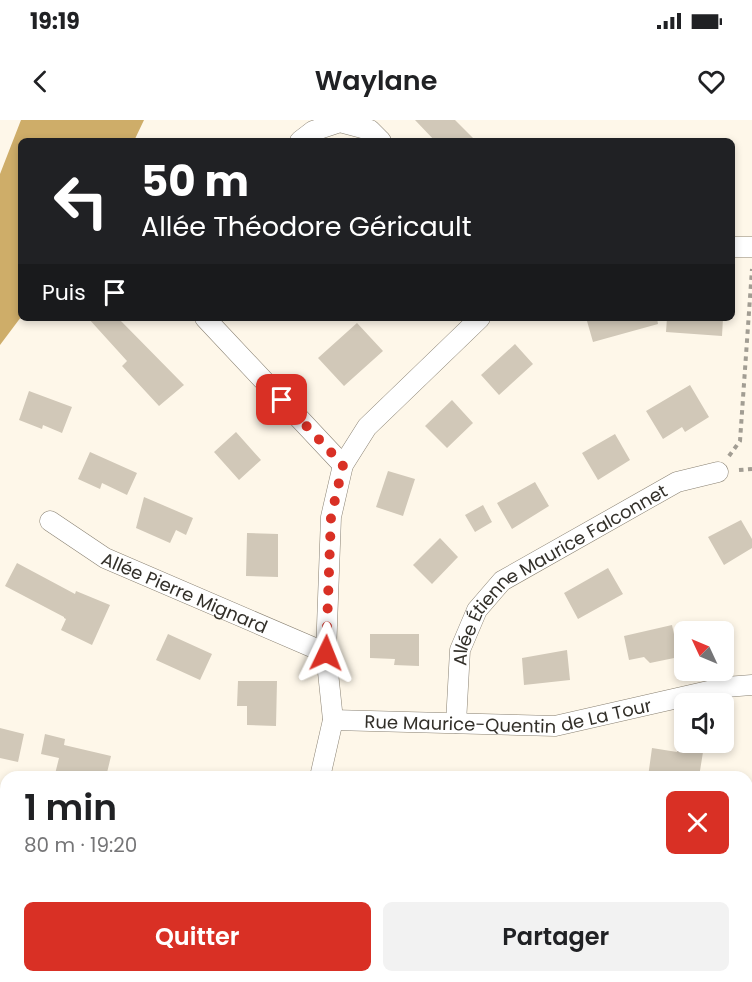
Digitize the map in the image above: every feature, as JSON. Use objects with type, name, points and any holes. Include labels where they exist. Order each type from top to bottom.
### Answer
[{"type":"street","points":[[304,138],[313,131],[340,122],[370,130],[378,138]]},
{"type":"street","points":[[735,247],[752,247]]},
{"type":"street","points":[[208,321],[343,465]]},
{"type":"street","points":[[321,771],[333,720],[326,653],[331,517],[343,465],[368,427],[477,321]]},
{"type":"street","name":"Allée Étienne Maurice Falconnet","points":[[456,723],[460,650],[477,610],[502,581],[677,482],[718,472]]},
{"type":"street","name":"Allée Pierre Mignard","points":[[50,521],[105,558],[326,653]]},
{"type":"street","name":"Rue Maurice-Quentin de La Tour","points":[[333,720],[555,726],[726,687],[752,685]]},
{"type":"path","points":[[718,472],[740,441],[752,268]]},
{"type":"path","points":[[718,472],[752,469]]},
{"type":"shaded area","points":[[21,120],[144,120],[135,138],[18,138],[18,321],[0,345],[0,174]]},
{"type":"building","points":[[415,120],[455,120],[473,138],[432,138]]},
{"type":"building","points":[[91,321],[121,321],[184,385],[159,406],[122,366],[127,361]]},
{"type":"building","points":[[587,321],[658,321],[658,324],[593,342]]},
{"type":"building","points":[[667,321],[723,321],[722,336],[666,332]]},
{"type":"building","points":[[357,323],[383,351],[344,386],[318,358]]},
{"type":"building","points":[[515,344],[533,364],[499,395],[481,375]]},
{"type":"building","points":[[690,385],[709,417],[685,432],[682,427],[663,439],[646,411]]},
{"type":"building","points":[[29,391],[72,407],[62,433],[43,425],[42,429],[19,420]]},
{"type":"building","points":[[452,400],[473,423],[447,448],[425,426]]},
{"type":"building","points":[[236,432],[261,460],[239,480],[214,452]]},
{"type":"building","points":[[615,434],[630,460],[598,480],[582,453]]},
{"type":"building","points":[[90,452],[137,473],[127,495],[102,483],[100,489],[78,479]]},
{"type":"building","points":[[388,471],[415,479],[403,516],[376,507]]},
{"type":"building","points":[[535,482],[549,506],[512,529],[497,503]]},
{"type":"building","points":[[144,497],[193,518],[186,535],[176,530],[170,543],[136,528]]},
{"type":"building","points":[[483,505],[492,522],[475,532],[465,515]]},
{"type":"building","points":[[741,520],[752,539],[752,548],[724,565],[708,537]]},
{"type":"building","points":[[247,533],[278,534],[278,577],[246,576]]},
{"type":"building","points":[[440,538],[458,557],[432,584],[413,565]]},
{"type":"building","points":[[17,563],[75,594],[76,591],[110,605],[92,645],[61,630],[66,619],[64,617],[5,586]]},
{"type":"building","points":[[608,568],[623,594],[578,619],[564,593]]},
{"type":"building","points":[[672,625],[674,658],[650,663],[644,657],[629,660],[624,636]]},
{"type":"building","points":[[168,634],[212,654],[200,680],[156,660]]},
{"type":"building","points":[[370,634],[419,634],[419,666],[394,665],[395,659],[370,658]]},
{"type":"building","points":[[567,650],[570,680],[524,685],[522,658]]},
{"type":"building","points":[[238,681],[277,681],[276,726],[247,725],[247,706],[237,706]]},
{"type":"building","points":[[0,728],[24,734],[18,762],[0,758]]},
{"type":"building","points":[[45,734],[65,739],[64,745],[111,756],[107,771],[56,771],[59,758],[41,754]]},
{"type":"building","points":[[652,748],[674,753],[703,753],[700,771],[649,771]]},
{"type":"route","points":[[282,400],[343,465],[331,517],[326,653]]}]
